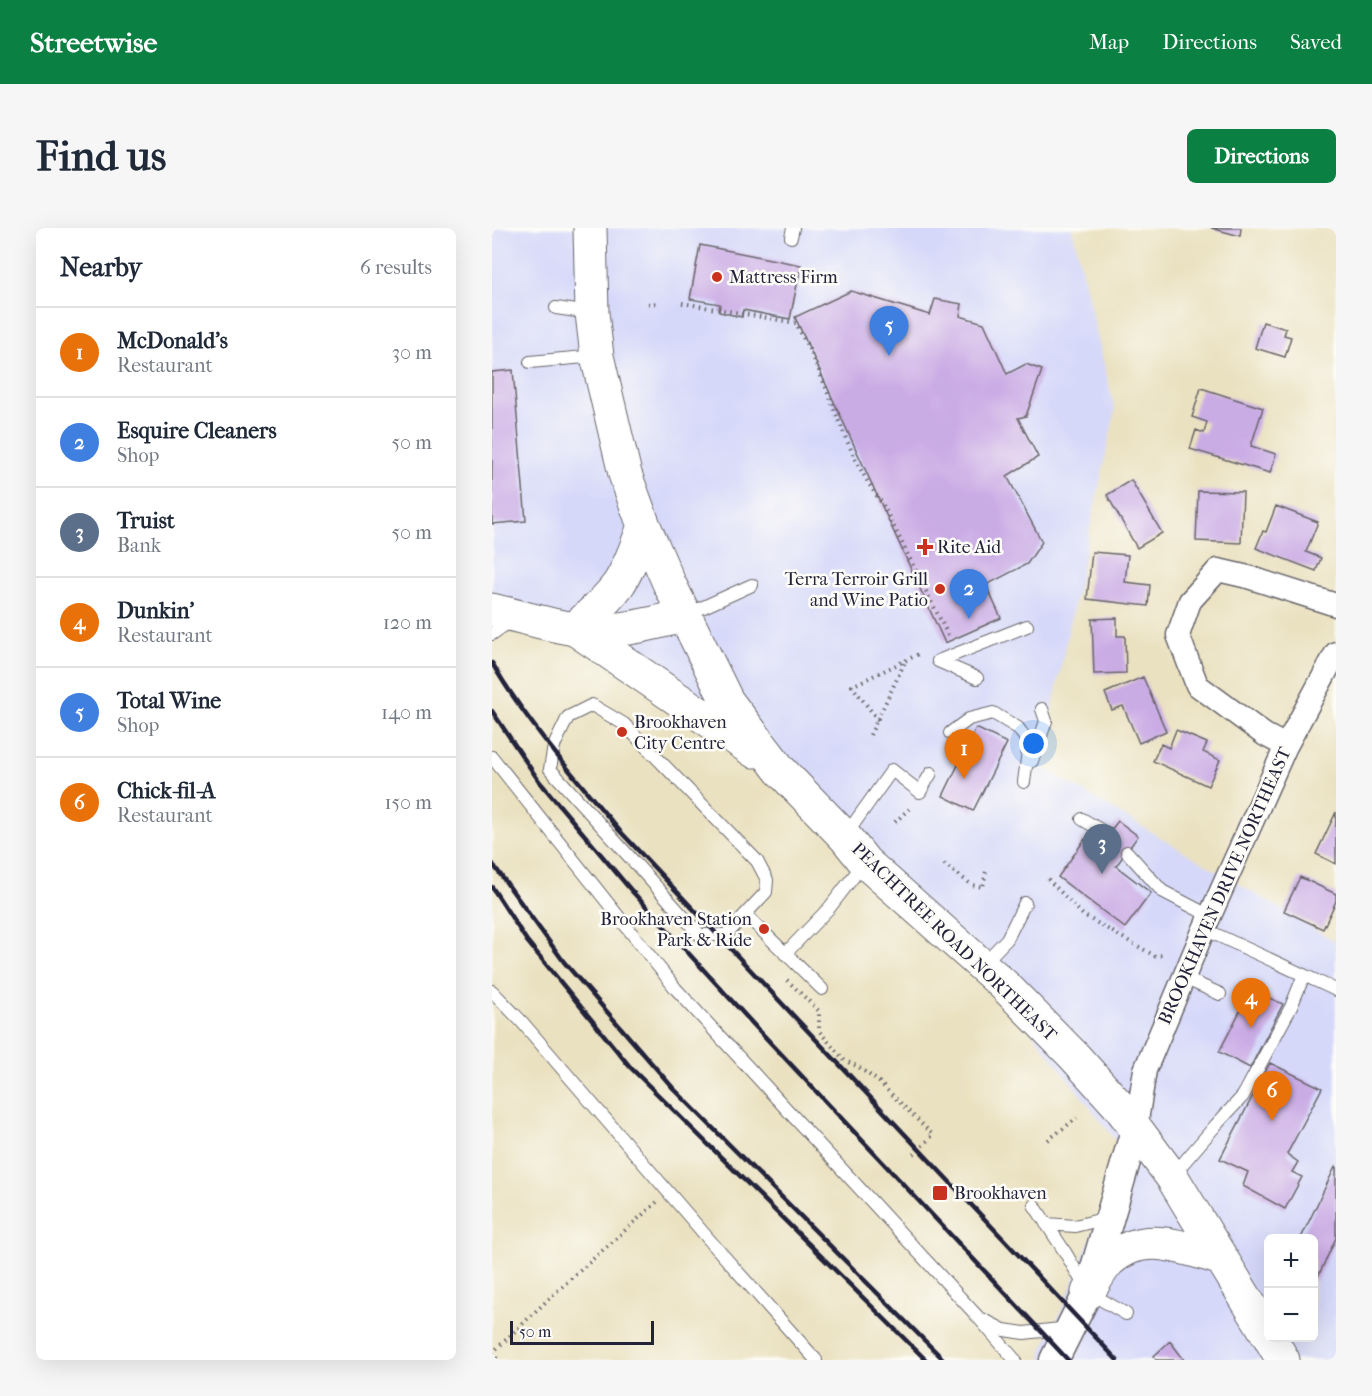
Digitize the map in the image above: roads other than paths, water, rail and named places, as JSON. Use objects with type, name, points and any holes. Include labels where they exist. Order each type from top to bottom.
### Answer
[{"type":"main road","name":"PEACHTREE ROAD NORTHEAST","points":[[590,228],[592,313],[597,356],[622,465],[644,526],[699,648],[727,701],[780,770],[845,837],[865,862],[1004,985],[1074,1056],[1136,1127],[1172,1177],[1264,1328]]},
{"type":"main road","points":[[574,629],[619,583],[632,559],[644,526]]},
{"type":"main road","points":[[501,620],[574,629],[613,630],[657,623],[686,615]]},
{"type":"main road","points":[[574,629],[780,770]]},
{"type":"main road","points":[[1088,1292],[1109,1261],[1124,1251],[1143,1244],[1160,1242],[1220,1258]]},
{"type":"main road","name":"PEACHTREE ROAD NORTHEAST","points":[[1272,1342],[1283,1360]]},
{"type":"street","points":[[1286,746],[1265,735],[1197,685],[1178,635],[1190,601],[1218,570],[1248,577],[1336,606]]},
{"type":"street","name":"BROOKHAVEN DRIVE NORTHEAST","points":[[1136,1127],[1145,1071],[1207,923],[1286,746],[1336,654]]},
{"type":"street","points":[[1054,1360],[1088,1292],[1136,1127]]},
{"type":"lane","points":[[556,308],[592,313]]},
{"type":"lane","points":[[530,362],[597,356]]},
{"type":"lane","points":[[686,615],[752,585]]},
{"type":"lane","points":[[977,678],[939,661],[1027,626]]},
{"type":"lane","points":[[592,705],[624,724],[756,861],[767,880],[766,892],[746,915],[726,934],[700,935],[557,777],[550,769],[554,746],[568,717],[592,705]]},
{"type":"lane","points":[[951,733],[969,719],[993,713],[1018,728],[1029,743],[1024,782],[1046,721],[1042,709]]},
{"type":"lane","points":[[492,756],[676,989],[1015,1360]]},
{"type":"lane","points":[[845,837],[892,770],[920,792],[931,774]]},
{"type":"lane","points":[[1082,819],[1107,834]]},
{"type":"lane","points":[[1127,852],[1162,891],[1207,923],[1336,990]]},
{"type":"lane","points":[[785,954],[830,907],[865,862]]},
{"type":"lane","points":[[982,965],[1007,939],[1025,903]]},
{"type":"lane","points":[[746,915],[822,989]]},
{"type":"lane","points":[[1172,1177],[1209,1132],[1244,1096],[1294,1001],[1304,975]]},
{"type":"lane","points":[[1184,978],[1221,994]]},
{"type":"lane","points":[[492,991],[522,1022],[816,1360]]},
{"type":"lane","points":[[1034,1205],[1088,1292],[1126,1314]]},
{"type":"lane","points":[[1046,1224],[1075,1226],[1110,1217]]},
{"type":"lane","points":[[978,1317],[1004,1330],[1024,1332],[1069,1328]]},
{"type":"railway","points":[[492,663],[520,707],[619,830],[1117,1360]]},
{"type":"railway","points":[[492,711],[539,781],[630,889],[753,1024],[1068,1360]]},
{"type":"railway","points":[[492,863],[564,962],[673,1088],[944,1360]]},
{"type":"railway","points":[[492,887],[527,941],[631,1068],[926,1360]]},
{"type":"place","name":"Mattress Firm","points":[[717,277]]},
{"type":"place","name":"Total Wine","points":[[889,356]]},
{"type":"place","name":"Rite Aid","points":[[925,547]]},
{"type":"place","name":"Terra Terroir Grill and Wine Patio","points":[[940,589]]},
{"type":"place","name":"Esquire Cleaners","points":[[969,619]]},
{"type":"place","name":"Brookhaven City Centre","points":[[622,732]]},
{"type":"place","name":"McDonald's","points":[[964,779]]},
{"type":"place","name":"Truist","points":[[1102,874]]},
{"type":"place","name":"Brookhaven Station Park & Ride","points":[[764,929]]},
{"type":"place","name":"Dunkin'","points":[[1251,1028]]},
{"type":"place","name":"Chick-fil-A","points":[[1272,1121]]},
{"type":"place","name":"Brookhaven","points":[[940,1193]]}]
